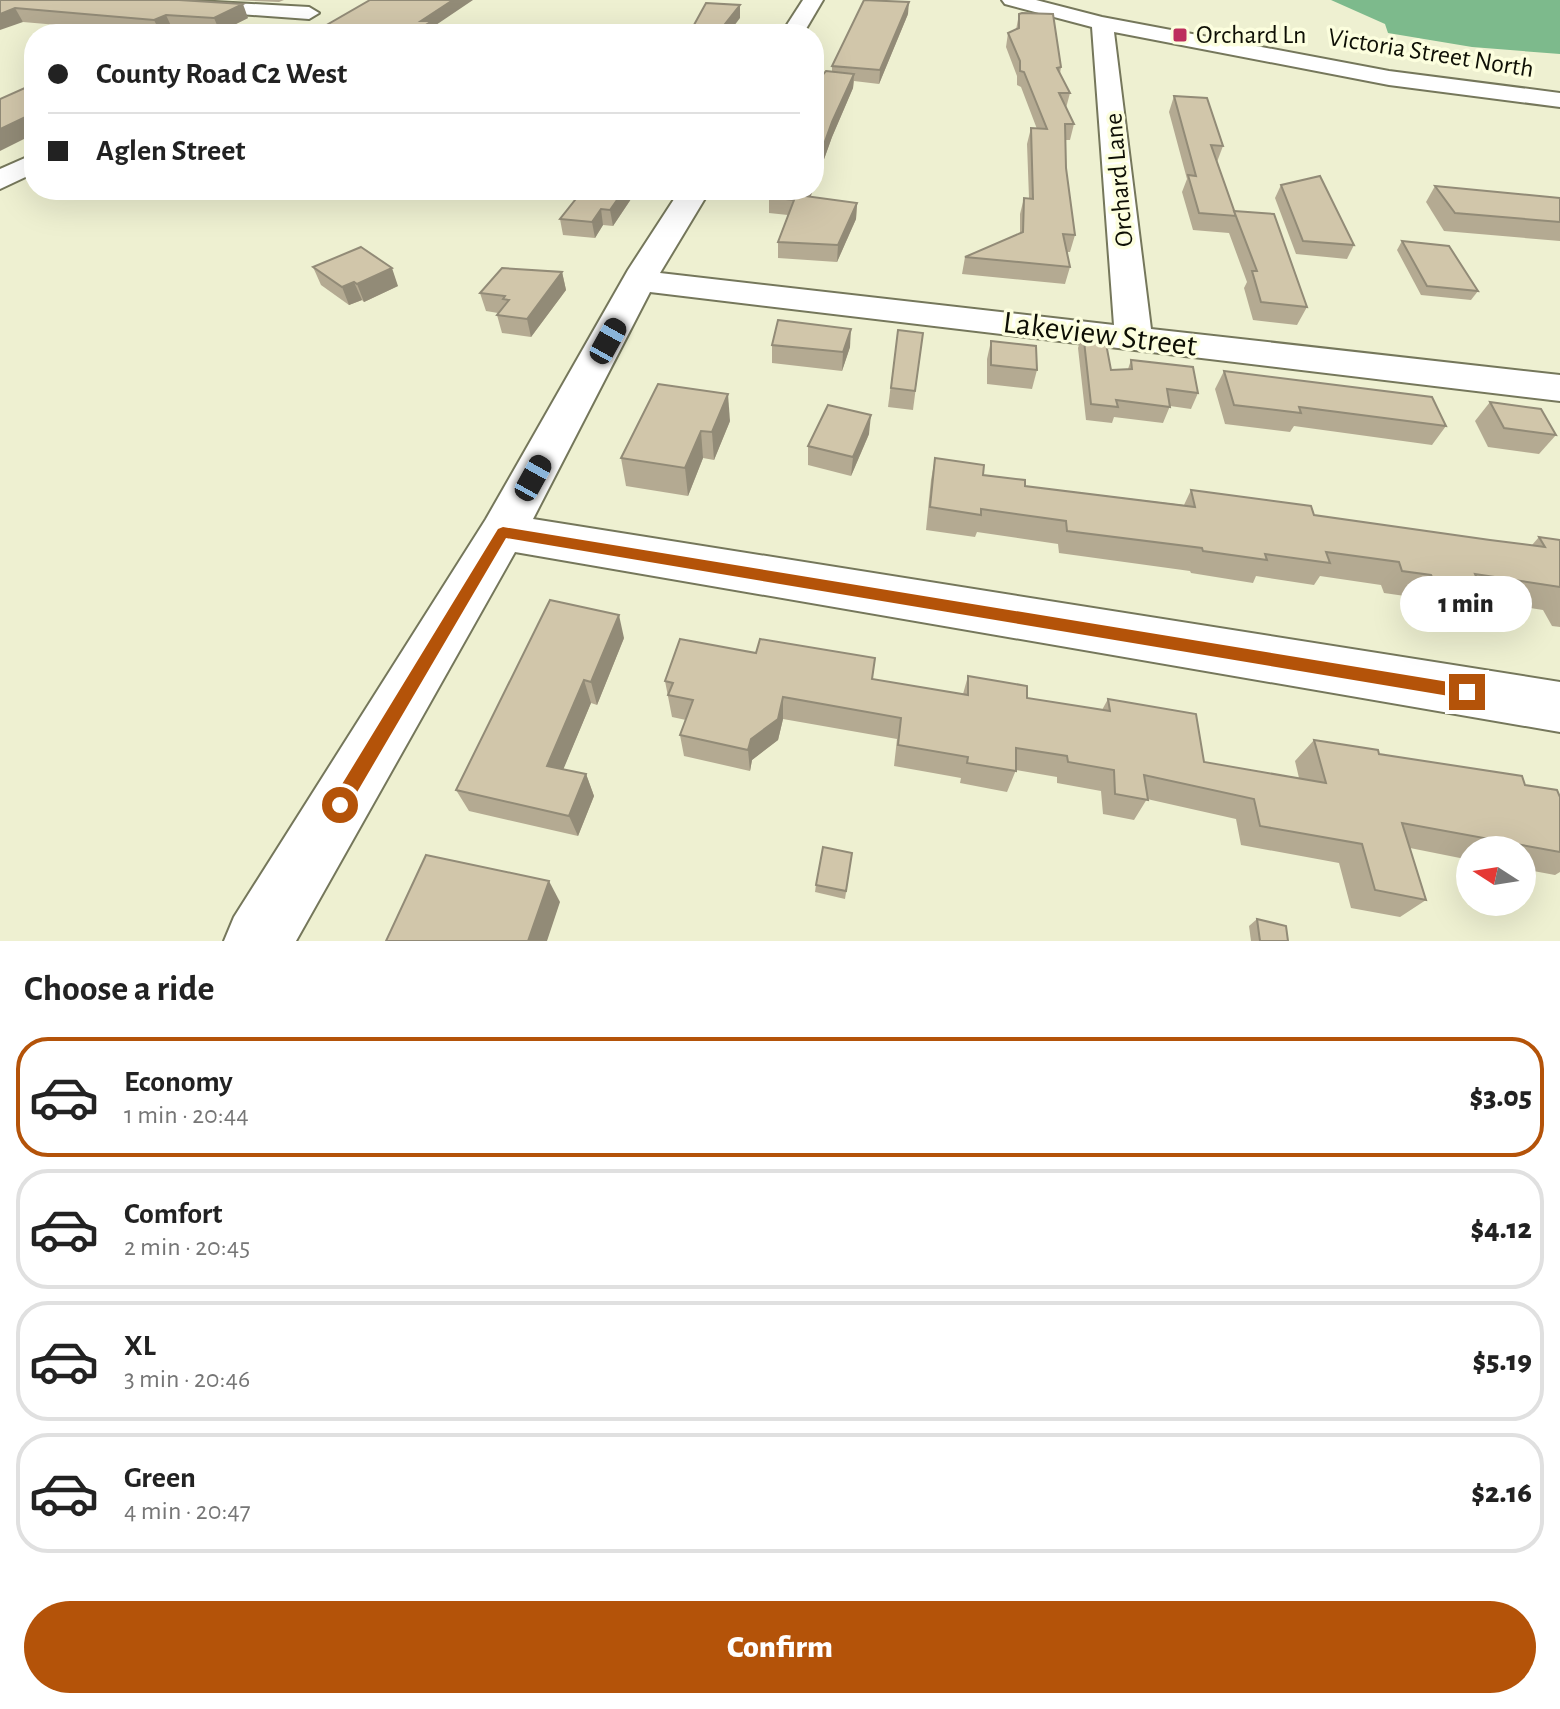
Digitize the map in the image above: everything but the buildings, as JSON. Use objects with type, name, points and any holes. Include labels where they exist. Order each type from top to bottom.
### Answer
[{"type":"street","points":[[289,24],[333,0]]},
{"type":"street","points":[[798,24],[813,0]]},
{"type":"street","name":"Victoria Street North","points":[[1012,0],[1102,23],[1389,78],[1560,100]]},
{"type":"street","points":[[182,4],[309,13]]},
{"type":"street","name":"Orchard Lane","points":[[1102,23],[1134,338]]},
{"type":"street","points":[[0,180],[24,167]]},
{"type":"street","points":[[258,941],[503,532],[689,200]]},
{"type":"street","name":"Lakeview Street","points":[[641,281],[1560,388]]},
{"type":"street","points":[[503,532],[1560,707]]},
{"type":"shaded area","points":[[1331,0],[1560,0],[1560,54],[1472,47],[1388,33],[1385,24]]},
{"type":"place","name":"Orchard Ln","points":[[1180,35]]},
{"type":"route","points":[[340,805],[503,532],[1467,692]]}]
